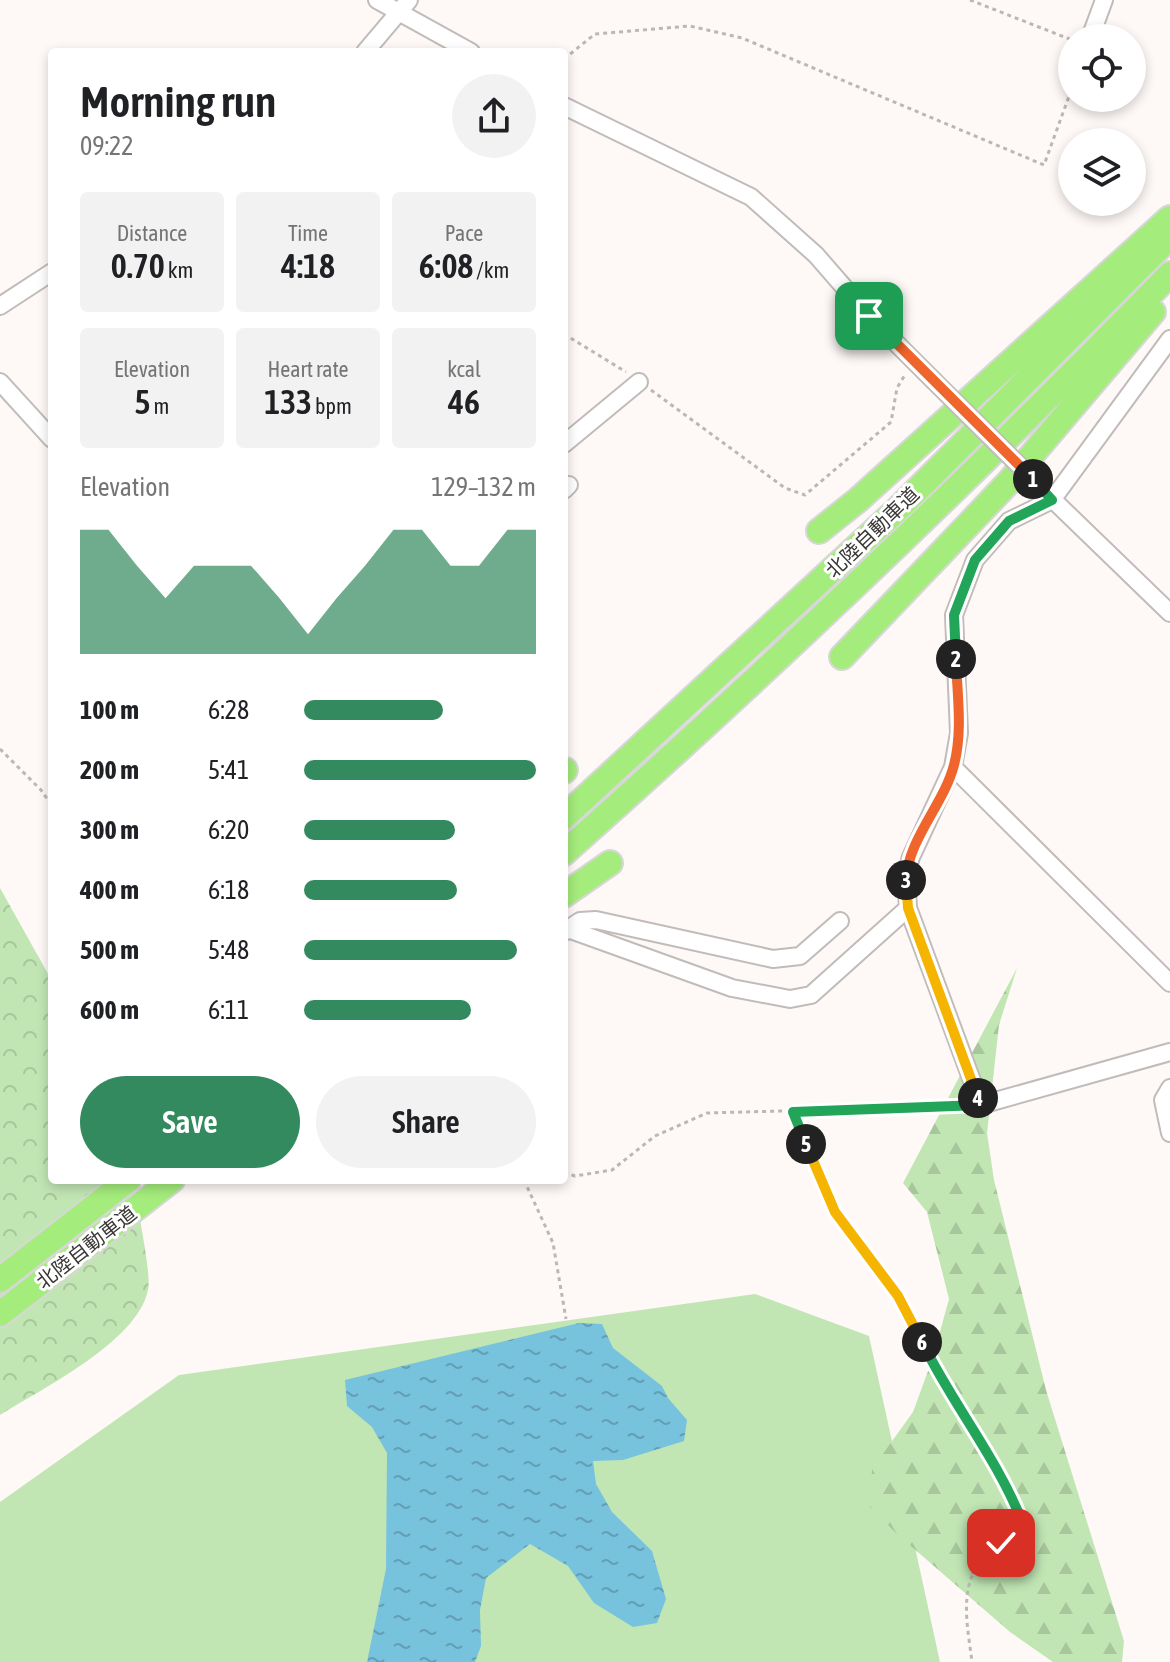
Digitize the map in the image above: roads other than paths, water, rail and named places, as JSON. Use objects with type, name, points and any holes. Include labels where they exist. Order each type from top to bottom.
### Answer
[{"type":"highway","points":[[819,531],[858,500],[1170,218]]},
{"type":"highway","name":"北陸自動車道","points":[[568,813],[889,518],[1170,237]]},
{"type":"highway","name":"北陸自動車道","points":[[568,849],[923,522],[1170,274]]},
{"type":"highway","points":[[842,657],[1008,483],[1170,292]]},
{"type":"highway","points":[[568,892],[610,863]]},
{"type":"highway","name":"北陸自動車道","points":[[0,1280],[123,1184]]},
{"type":"highway","name":"北陸自動車道","points":[[0,1314],[167,1184]]},
{"type":"highway","points":[[71,1260],[177,1184]]},
{"type":"street","points":[[377,0],[404,6],[465,48]]},
{"type":"street","points":[[1095,24],[1104,0]]},
{"type":"street","points":[[368,48],[404,6]]},
{"type":"street","points":[[568,108],[751,197],[816,255],[869,316],[1170,613]]},
{"type":"street","points":[[0,306],[48,275]]},
{"type":"street","points":[[1170,339],[1047,494],[1009,521],[975,560],[954,615],[959,733],[953,767],[906,874],[908,908],[981,1105],[1170,1052]]},
{"type":"street","points":[[0,382],[48,435]]},
{"type":"street","points":[[568,441],[639,382]]},
{"type":"street","points":[[953,767],[1170,983]]},
{"type":"street","points":[[568,931],[732,988],[790,999],[811,995],[908,908]]},
{"type":"street","points":[[568,929],[580,921],[596,920],[773,959],[800,956],[840,921]]},
{"type":"street","points":[[1170,1088],[1163,1100],[1170,1133]]},
{"type":"water","points":[[579,1323],[602,1324],[613,1348],[662,1386],[687,1420],[684,1441],[623,1460],[593,1461],[596,1484],[612,1512],[652,1551],[666,1599],[657,1623],[633,1627],[594,1603],[568,1566],[530,1544],[486,1578],[480,1610],[481,1646],[475,1662],[367,1662],[386,1569],[387,1453],[372,1427],[347,1406],[345,1380]]}]
